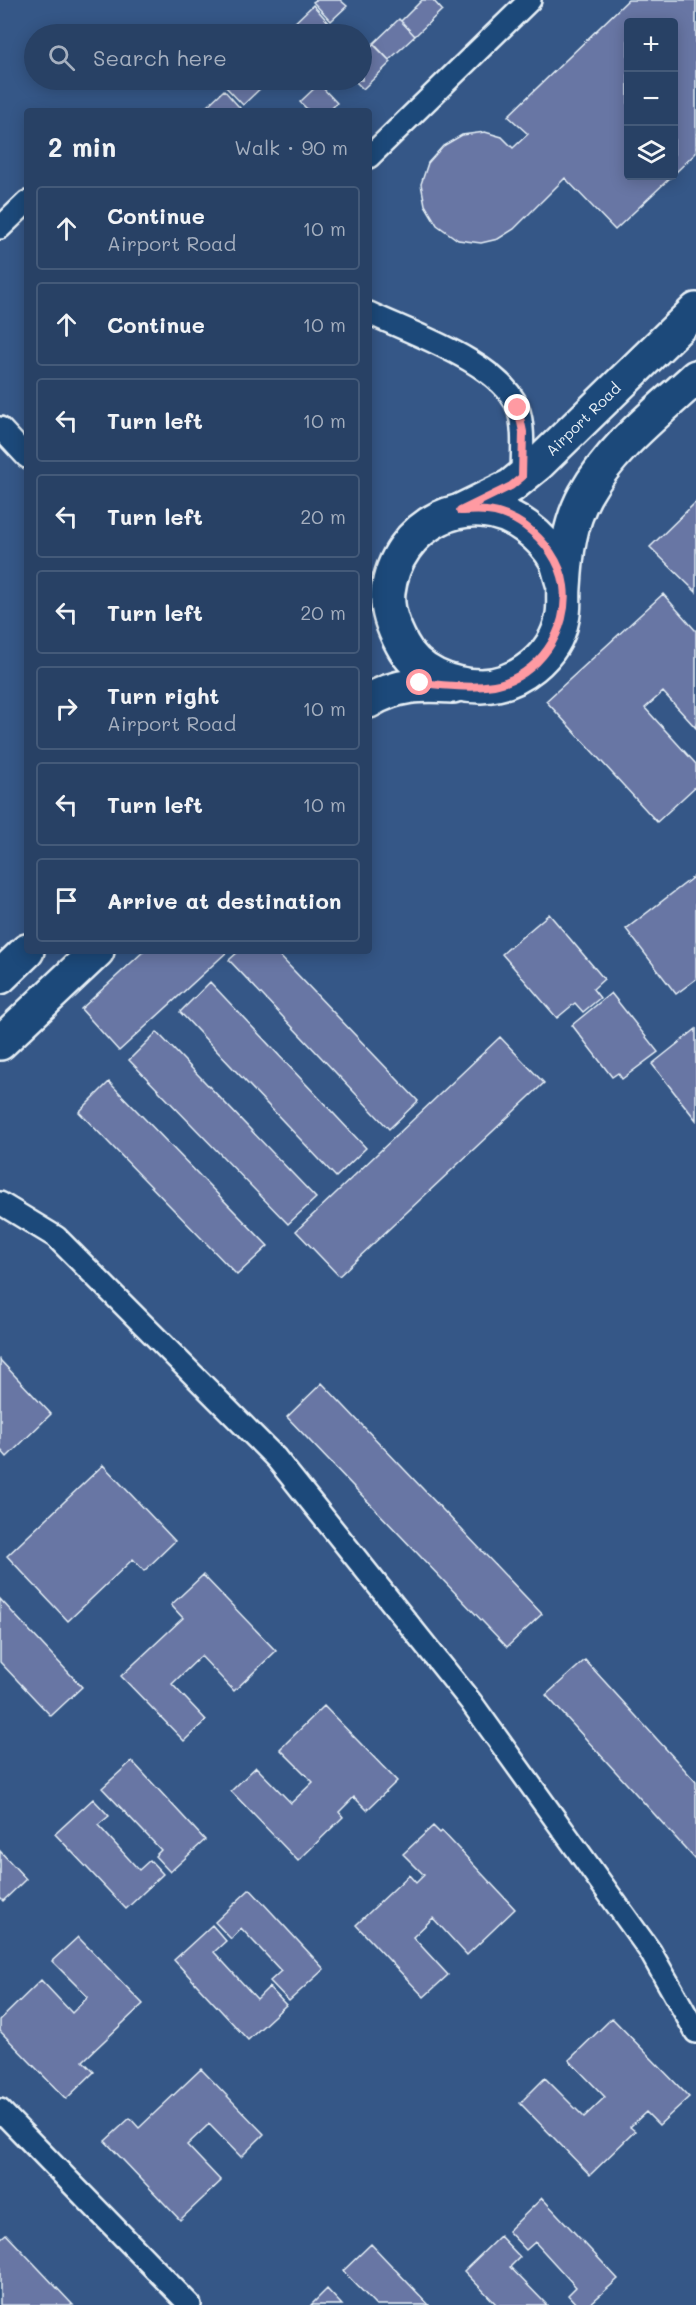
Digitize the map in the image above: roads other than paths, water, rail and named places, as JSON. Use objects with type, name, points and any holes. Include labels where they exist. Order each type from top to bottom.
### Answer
[{"type":"main road","name":"Airport Road","points":[[460,511],[511,486],[522,477],[568,436],[696,310]]},
{"type":"main road","points":[[372,699],[382,693],[420,683],[461,686],[495,685],[526,673],[549,650],[562,620],[570,526],[585,495],[608,461],[696,377]]},
{"type":"main road","points":[[372,604],[410,539],[433,521],[460,511],[489,511],[516,520],[539,536],[555,559],[564,586]]},
{"type":"main road","points":[[395,563],[388,594],[392,626],[407,654],[431,675],[461,686]]},
{"type":"main road","points":[[0,977],[24,954]]},
{"type":"main road","points":[[0,1043],[94,954]]},
{"type":"lane","points":[[372,154],[530,0]]},
{"type":"lane","points":[[0,228],[24,205]]},
{"type":"lane","points":[[372,315],[469,360],[492,374],[509,390],[518,408],[523,432],[522,477]]},
{"type":"lane","points":[[0,428],[24,454]]},
{"type":"lane","points":[[0,1203],[56,1238],[276,1458],[478,1711],[650,1951],[696,2032]]},
{"type":"lane","points":[[0,2110],[190,2305]]}]
